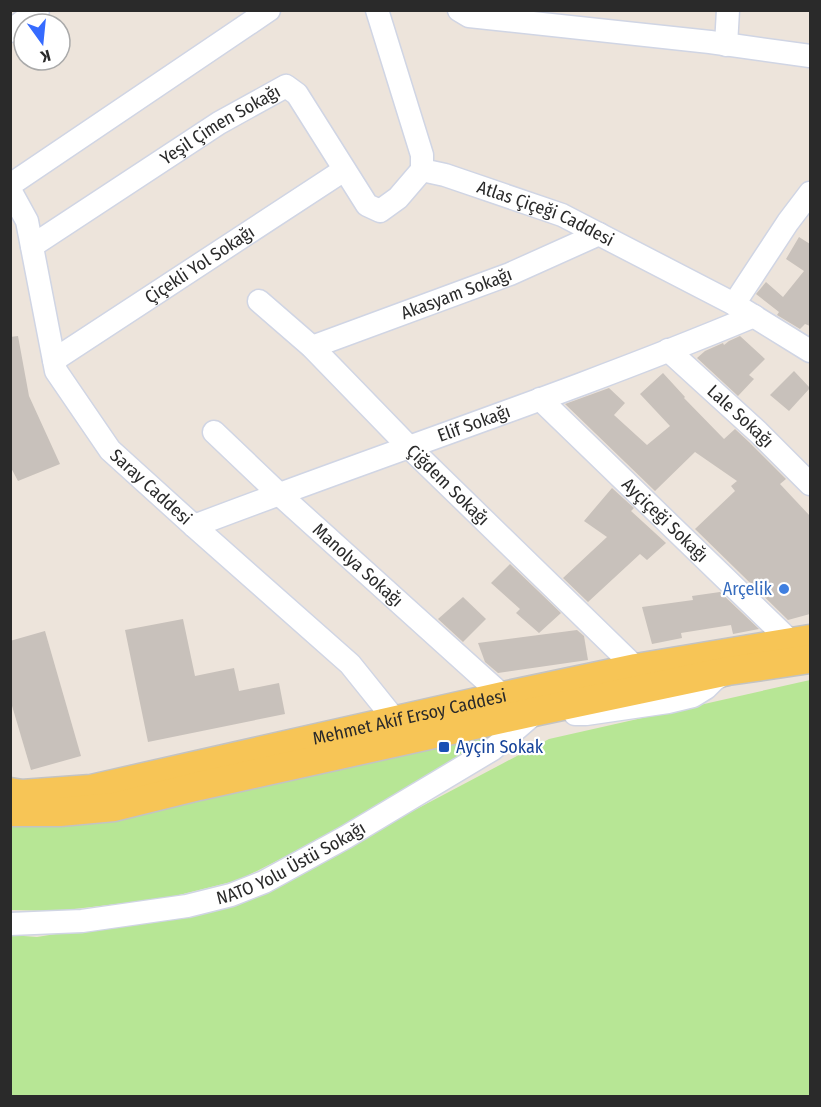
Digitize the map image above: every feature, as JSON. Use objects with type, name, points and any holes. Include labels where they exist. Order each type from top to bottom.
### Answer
[{"type":"main road","name":"Mehmet Akif Ersoy Caddesi","points":[[10,812],[60,812],[114,807],[400,731],[503,696],[536,701],[636,668],[804,646]]},
{"type":"main road","name":"Mehmet Akif Ersoy Caddesi","points":[[10,792],[22,794],[92,789],[400,731],[536,701],[728,671],[804,646]]},
{"type":"street","points":[[10,31],[38,10]]},
{"type":"street","points":[[10,185],[269,10]]},
{"type":"street","points":[[376,10],[422,155],[422,170]]},
{"type":"street","points":[[459,10],[469,16],[810,56]]},
{"type":"street","points":[[726,45],[728,10]]},
{"type":"street","name":"Yeşil Çimen Sokağı","points":[[32,246],[219,123],[286,86],[297,94],[367,205],[380,212],[398,198],[422,170]]},
{"type":"street","name":"Çiçekli Yol Sokağı","points":[[54,360],[344,170]]},
{"type":"street","name":"Atlas Çiçeği Caddesi","points":[[422,170],[445,175],[562,215],[734,304],[810,351]]},
{"type":"street","name":"Saray Caddesi","points":[[10,190],[27,221],[56,370],[110,450],[350,664],[400,731]]},
{"type":"street","points":[[734,304],[810,193]]},
{"type":"street","name":"Akasyam Sokağı","points":[[312,347],[510,274],[599,234]]},
{"type":"street","name":"Çiğdem Sokağı","points":[[259,301],[312,347],[410,448],[636,668]]},
{"type":"street","name":"Elif Sokağı","points":[[194,526],[410,448],[754,316]]},
{"type":"street","name":"Lale Sokağı","points":[[668,350],[758,432],[810,484]]},
{"type":"street","name":"Ayçiçeği Sokağı","points":[[540,399],[804,646]]},
{"type":"street","name":"Manolya Sokağı","points":[[214,432],[279,494],[503,696]]},
{"type":"street","name":"NATO Yolu Üstü Sokağı","points":[[10,924],[82,921],[187,906],[253,887],[346,837],[493,749],[536,701]]},
{"type":"green space","points":[[810,680],[810,1096],[11,1096],[10,935],[37,937],[235,905],[549,739]]},
{"type":"green space","points":[[492,733],[495,738],[473,751],[461,754],[459,760],[359,819],[239,880],[167,898],[58,911],[11,910],[11,822]]},
{"type":"building","points":[[799,237],[810,244],[810,326],[805,324],[800,329],[777,315],[779,312],[756,294],[766,282],[783,297],[804,271],[786,259]]},
{"type":"building","points":[[18,336],[29,396],[60,464],[18,481],[10,466],[10,337]]},
{"type":"building","points":[[740,336],[765,359],[749,375],[754,379],[738,396],[697,358],[705,351],[723,343],[724,345]]},
{"type":"building","points":[[794,371],[810,388],[789,411],[770,395]]},
{"type":"building","points":[[663,373],[724,439],[735,429],[749,442],[786,479],[780,484],[810,516],[810,614],[788,620],[695,529],[735,491],[731,486],[737,481],[695,452],[655,491],[565,404],[609,388],[625,403],[614,415],[647,445],[670,426],[640,394]]},
{"type":"building","points":[[612,488],[634,508],[631,511],[666,543],[647,560],[640,554],[588,602],[563,578],[607,537],[584,521]]},
{"type":"building","points":[[510,564],[561,613],[539,633],[516,613],[520,609],[491,583]]},
{"type":"building","points":[[720,592],[759,629],[733,634],[731,625],[681,633],[682,638],[652,644],[642,607],[693,600],[692,596]]},
{"type":"building","points":[[463,597],[486,619],[463,642],[438,619]]},
{"type":"building","points":[[183,619],[195,676],[234,668],[239,691],[279,683],[285,714],[148,742],[125,630]]},
{"type":"building","points":[[577,630],[584,636],[588,660],[498,673],[485,662],[478,643]]},
{"type":"building","points":[[45,631],[81,756],[31,770],[10,699],[10,641]]},
{"type":"place","name":"Arçelik","points":[[784,589]]},
{"type":"place","name":"Ayçin Sokak","points":[[444,747]]}]
